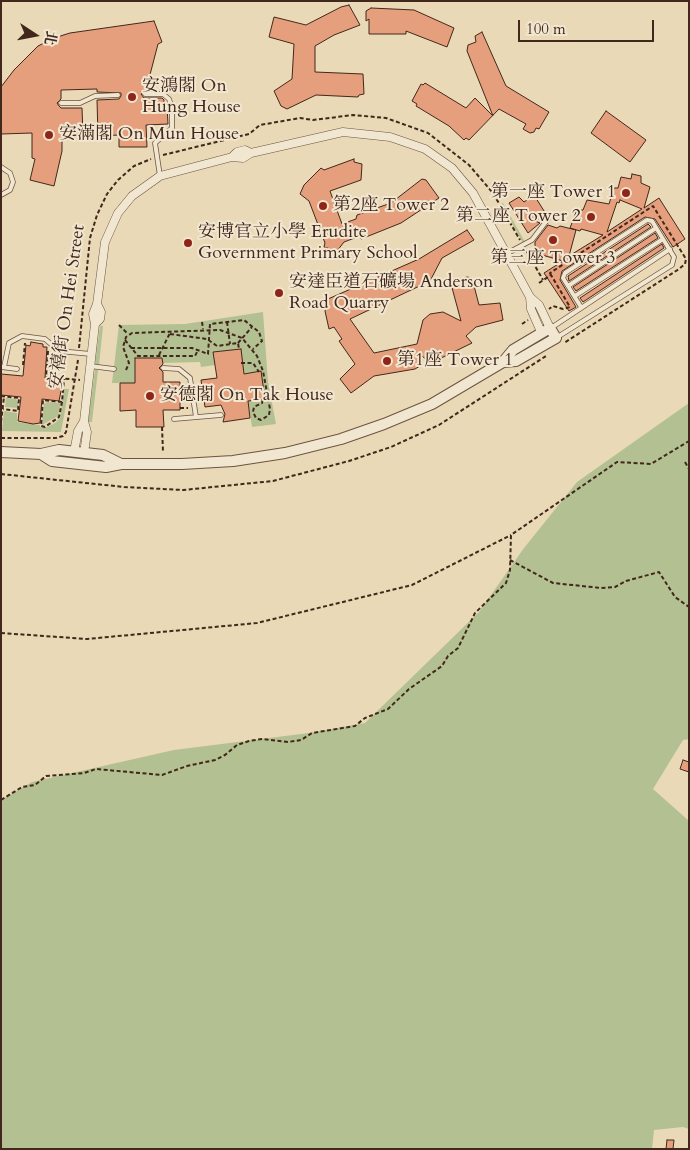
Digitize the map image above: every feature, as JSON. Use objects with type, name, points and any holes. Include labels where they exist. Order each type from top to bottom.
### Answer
[{"type":"street","name":"安禧街 On Hei Street","points":[[77,464],[79,452],[78,431],[84,421],[95,324],[93,314],[98,304],[103,253],[113,222],[132,196],[160,176],[232,156],[243,158],[251,152],[343,132],[390,137],[414,144],[443,161],[466,184],[530,297],[531,309],[549,328]]},
{"type":"street","points":[[41,454],[52,461],[106,467],[121,464],[182,464],[234,461],[285,453],[341,439],[432,404],[503,362],[512,350],[549,328],[554,342],[516,361],[503,362]]},
{"type":"street","points":[[1,452],[41,454],[54,450],[79,452],[103,455],[121,464]]},
{"type":"lane","points":[[145,94],[163,94],[169,99],[172,108],[172,128],[156,140],[154,146],[158,157],[160,176]]},
{"type":"lane","points":[[61,103],[80,103],[100,96],[118,95]]},
{"type":"lane","points":[[1,167],[10,173],[13,182],[10,190],[1,195]]},
{"type":"lane","points":[[506,254],[532,240],[548,219]]},
{"type":"lane","points":[[554,342],[672,265],[674,259],[670,249],[652,221],[647,220],[563,276],[581,307]]},
{"type":"lane","points":[[568,286],[656,228]]},
{"type":"lane","points":[[575,296],[663,239]]},
{"type":"lane","points":[[549,328],[670,249]]},
{"type":"lane","points":[[17,368],[3,367],[6,347],[17,337],[45,339],[59,351],[91,354]]},
{"type":"lane","points":[[90,366],[114,369]]},
{"type":"lane","points":[[163,368],[179,369],[190,378],[196,417]]},
{"type":"lane","points":[[174,419],[221,415]]},
{"type":"path","name":"安禧街 On Hei Street","points":[[1,438],[56,438],[63,436],[66,432],[80,345],[90,238],[97,215],[107,194],[134,166],[158,157],[249,134],[260,126],[300,118],[313,120],[337,116],[372,116],[401,122],[428,133],[449,148],[486,182],[521,242]]},
{"type":"path","points":[[524,248],[542,280]]},
{"type":"path","points":[[532,261],[536,259]]},
{"type":"path","points":[[554,342],[682,268]]},
{"type":"path","points":[[539,283],[551,275],[570,307],[563,309],[553,306],[548,309]]},
{"type":"path","points":[[131,348],[192,348],[208,354],[210,324],[244,320],[259,332],[262,341],[253,349]]},
{"type":"path","points":[[522,324],[528,320]]},
{"type":"path","points":[[202,322],[203,330]]},
{"type":"path","points":[[227,322],[230,344]]},
{"type":"path","points":[[119,325],[129,335]]},
{"type":"path","points":[[170,334],[209,339],[217,346],[238,343],[252,327]]},
{"type":"path","points":[[126,370],[129,363],[124,350],[125,340],[135,332],[210,329],[228,332],[242,338],[253,349],[263,371],[270,409],[267,417],[261,420],[256,418],[253,412],[254,407],[262,403],[263,399]]},
{"type":"path","points":[[159,356],[171,330]]},
{"type":"path","points":[[23,365],[25,340]]},
{"type":"path","points":[[125,340],[138,356],[195,356],[198,350]]},
{"type":"path","points":[[49,343],[46,377],[80,380]]},
{"type":"path","points":[[238,343],[239,349]]},
{"type":"path","points":[[241,363],[253,363],[260,372]]},
{"type":"path","points":[[62,402],[43,400],[41,426],[45,427],[59,417],[62,402],[64,379]]},
{"type":"path","points":[[1,422],[2,397],[20,398],[18,410],[2,409]]},
{"type":"path","points":[[162,427],[163,452]]},
{"type":"path","points":[[1,634],[87,639],[257,622],[412,585],[511,534],[617,462],[651,464],[689,441]]},
{"type":"path","points":[[685,462],[689,469]]},
{"type":"path","points":[[1,800],[22,787],[35,785],[46,776],[84,773],[96,770],[162,775],[187,766],[215,760],[237,745],[249,741],[288,742],[301,740],[312,733],[355,726],[365,718],[388,709],[409,689],[442,666],[448,656],[458,648],[475,613],[506,583],[510,570],[511,534]]},
{"type":"path","points":[[510,560],[553,583],[601,588],[615,587],[626,581],[659,572],[675,597],[689,607]]},
{"type":"green space","points":[[503,203],[525,242],[523,243],[501,204]]},
{"type":"green space","points":[[263,312],[268,382],[276,424],[252,427],[248,401],[265,398],[261,371],[244,374],[240,349],[214,352],[215,365],[201,367],[200,362],[162,363],[162,358],[135,358],[135,383],[112,383],[119,325],[185,324]]},
{"type":"green space","points":[[100,326],[103,326],[99,365],[95,364]]},
{"type":"green space","points":[[95,370],[98,370],[92,422],[88,422]]},
{"type":"green space","points":[[64,389],[69,389],[61,432],[2,431],[4,411],[17,413],[17,422],[40,425],[40,427],[45,428],[55,423],[60,418]]},
{"type":"green space","points":[[6,398],[16,399],[18,408],[5,407]]},
{"type":"green space","points":[[47,402],[61,403],[58,416],[42,425],[44,404]]},
{"type":"green space","points":[[689,403],[689,739],[683,740],[653,789],[689,821],[689,1129],[683,1127],[654,1130],[652,1149],[1,1149],[1,800],[32,782],[174,750],[309,733],[365,723],[479,612],[524,548],[577,482]]},
{"type":"building","points":[[349,5],[360,25],[334,35],[315,46],[315,72],[363,74],[364,94],[358,97],[316,95],[287,109],[281,106],[274,91],[292,79],[294,44],[269,37],[274,17],[306,25],[341,7]]},
{"type":"building","points":[[371,8],[414,10],[454,28],[447,47],[406,31],[406,34],[369,34],[369,19],[366,21],[366,11]]},
{"type":"building","points":[[154,21],[162,42],[158,44],[146,90],[141,94],[144,98],[162,98],[164,100],[164,106],[167,106],[168,124],[146,125],[147,147],[119,147],[119,135],[98,136],[97,100],[119,99],[121,93],[97,92],[97,89],[61,90],[61,99],[57,103],[61,108],[82,108],[83,135],[62,136],[62,151],[54,186],[30,180],[35,159],[32,158],[32,133],[1,134],[1,87],[14,70],[38,46],[54,38],[70,33]]},
{"type":"building","points":[[482,32],[506,86],[549,112],[539,129],[536,128],[534,132],[530,133],[523,129],[526,124],[499,109],[493,115],[467,51],[468,45],[476,42],[475,36]]},
{"type":"building","points":[[425,83],[466,108],[475,98],[493,116],[469,140],[466,138],[464,140],[449,126],[416,106],[417,104],[412,101],[421,84]]},
{"type":"building","points":[[606,111],[646,140],[630,162],[591,133]]},
{"type":"building","points":[[354,159],[354,162],[362,164],[361,180],[330,191],[342,224],[356,219],[357,215],[391,203],[422,179],[426,180],[439,198],[401,223],[361,239],[360,236],[344,242],[337,251],[324,247],[325,243],[309,201],[300,194],[304,185],[321,168],[324,170]]},
{"type":"building","points":[[632,174],[641,176],[641,183],[650,187],[644,208],[659,198],[685,239],[673,247],[655,219],[645,217],[562,271],[560,280],[576,307],[569,311],[544,273],[563,261],[535,253],[535,242],[548,225],[576,230],[569,256],[603,235],[570,228],[576,212],[580,213],[583,210],[587,200],[609,204],[614,188],[618,188],[621,177],[631,179]],"holes":[[[620,200],[642,209],[607,232],[617,202],[619,203]]]},
{"type":"building","points":[[534,195],[546,214],[535,221],[540,223],[528,233],[509,203],[519,197],[524,202]]},
{"type":"building","points":[[648,224],[651,227],[569,281],[568,276]]},
{"type":"building","points":[[467,230],[474,240],[442,258],[430,281],[350,319],[374,353],[417,344],[423,320],[430,314],[443,312],[461,321],[451,284],[454,281],[467,277],[472,278],[479,305],[500,303],[503,320],[476,327],[466,336],[472,343],[431,363],[418,353],[420,366],[415,369],[374,376],[351,393],[340,379],[355,364],[339,341],[342,339],[334,327],[329,329],[325,311],[328,299],[419,259]]},
{"type":"building","points":[[655,233],[658,238],[576,291],[573,287]]},
{"type":"building","points":[[662,244],[664,248],[583,302],[580,298]]},
{"type":"building","points":[[31,342],[43,344],[43,347],[47,347],[45,378],[61,379],[62,386],[59,401],[42,399],[40,423],[33,424],[18,421],[21,397],[1,395],[1,374],[23,376],[26,345],[30,346]]},
{"type":"building","points":[[241,349],[244,374],[261,371],[265,399],[248,401],[250,418],[223,422],[225,414],[221,405],[205,407],[201,380],[217,378],[213,352]]},
{"type":"building","name":"安德閣 On Tak House","points":[[135,358],[162,358],[163,364],[159,368],[163,372],[163,382],[180,382],[180,410],[163,410],[164,427],[136,427],[136,410],[120,411],[120,383],[135,383]]},
{"type":"building","points":[[683,760],[689,762],[689,772],[680,769]]},
{"type":"building","points":[[667,1140],[674,1140],[673,1149],[666,1149]]},
{"type":"place","name":"安鴻閣 On Hung House","points":[[132,97]]},
{"type":"place","name":"安滿閣 On Mun House","points":[[49,135]]},
{"type":"place","name":"第一座 Tower 1","points":[[626,193]]},
{"type":"place","name":"第2座 Tower 2","points":[[323,206]]},
{"type":"place","name":"第二座 Tower 2","points":[[591,217]]},
{"type":"place","name":"第三座 Tower 3","points":[[553,240]]},
{"type":"place","name":"安博官立小學 Erudite Government Primary School","points":[[188,243]]},
{"type":"place","name":"安達臣道石礦場 Anderson Road Quarry","points":[[279,293]]},
{"type":"place","name":"第1座 Tower 1","points":[[387,361]]},
{"type":"place","name":"安德閣 On Tak House","points":[[150,396]]}]
